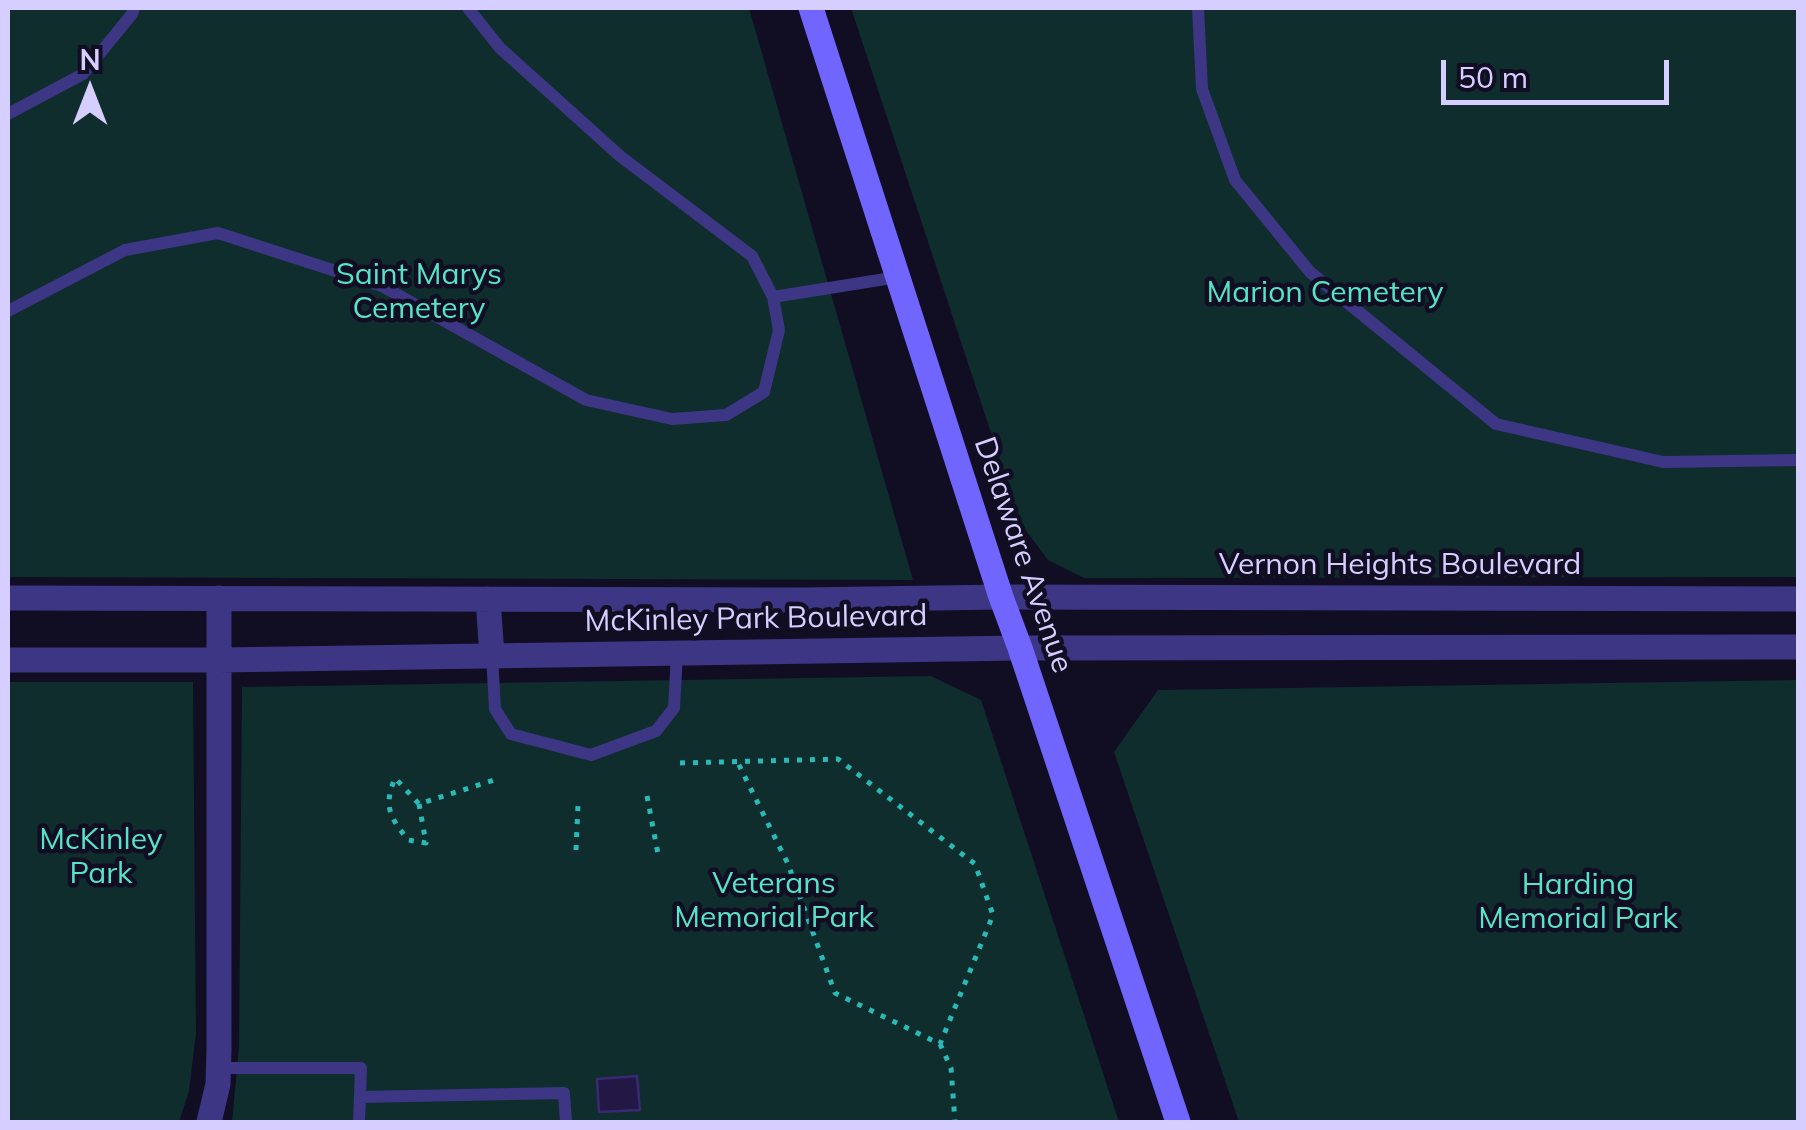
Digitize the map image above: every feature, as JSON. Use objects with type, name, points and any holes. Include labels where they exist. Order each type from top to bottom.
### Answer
[{"type":"main road","name":"Delaware Avenue","points":[[811,8],[1001,597],[1178,1122]]},
{"type":"street","name":"McKinley Park Boulevard","points":[[8,598],[1001,597]]},
{"type":"street","name":"Vernon Heights Boulevard","points":[[1001,597],[1798,599]]},
{"type":"street","points":[[209,1122],[218,1084],[219,598]]},
{"type":"street","points":[[488,598],[492,656]]},
{"type":"street","points":[[1020,648],[1798,647]]},
{"type":"street","name":"McKinley Park Boulevard","points":[[8,660],[1020,648]]},
{"type":"lane","points":[[8,114],[83,74],[134,8]]},
{"type":"lane","points":[[8,311],[125,250],[218,233],[382,286],[586,400],[672,419],[726,415],[764,392],[778,330],[773,297],[752,256],[620,156],[500,48],[468,8]]},
{"type":"lane","points":[[1198,8],[1202,89],[1235,180],[1310,272],[1496,424],[1663,462],[1798,460]]},
{"type":"lane","points":[[773,297],[898,277]]},
{"type":"lane","points":[[492,656],[494,709],[512,734],[591,755],[656,731],[674,708],[678,653]]},
{"type":"lane","points":[[218,1068],[361,1068],[359,1122]]},
{"type":"lane","points":[[360,1097],[564,1093],[566,1122]]},
{"type":"path","points":[[680,763],[838,760],[975,864],[993,915],[940,1044]]},
{"type":"path","points":[[738,762],[788,864],[835,993],[940,1044],[951,1068],[955,1122]]},
{"type":"path","points":[[394,778],[419,804],[426,843],[408,840],[392,820],[387,797],[394,778]]},
{"type":"path","points":[[419,804],[497,779]]},
{"type":"path","points":[[647,796],[658,854]]},
{"type":"path","points":[[576,850],[578,805]]},
{"type":"green space","name":"Saint Marys Cemetery","points":[[8,8],[749,8],[913,580],[8,577]]},
{"type":"green space","name":"Marion Cemetery","points":[[851,8],[1798,8],[1798,577],[1084,578],[1048,560],[1021,524]]},
{"type":"green space","name":"Veterans Memorial Park","points":[[931,676],[981,700],[1119,1122],[232,1122],[239,1047],[242,687]]},
{"type":"green space","name":"Harding Memorial Park","points":[[1798,680],[1798,1122],[1239,1122],[1114,752],[1158,690]]},
{"type":"green space","name":"McKinley Park","points":[[8,682],[193,682],[196,1033],[189,1091],[179,1122],[8,1122]]},
{"type":"building","points":[[637,1076],[640,1110],[599,1112],[597,1079]]}]
